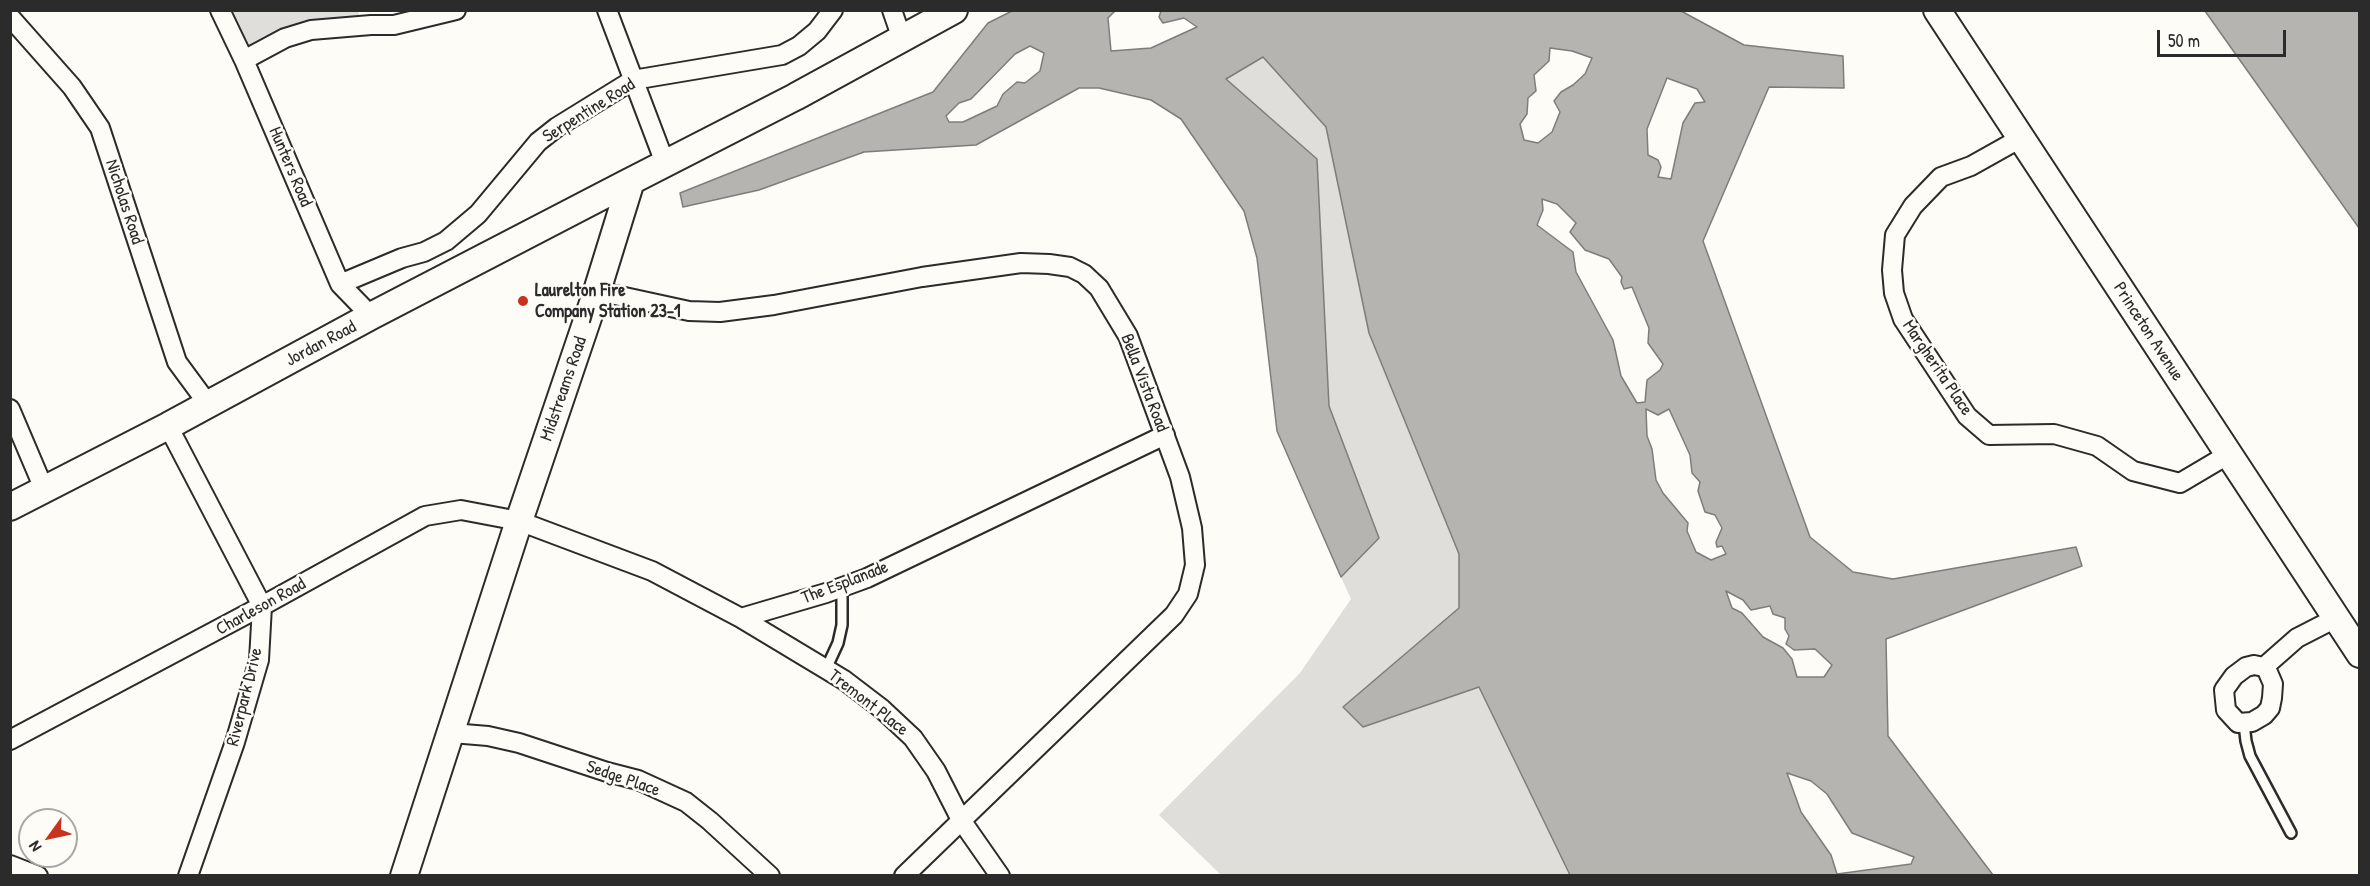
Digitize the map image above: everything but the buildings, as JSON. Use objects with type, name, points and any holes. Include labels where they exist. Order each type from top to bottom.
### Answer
[{"type":"street","name":"Hunters Road","points":[[220,10],[244,60],[340,284],[371,316]]},
{"type":"street","points":[[244,60],[285,38],[311,30],[369,18],[394,25],[456,10]]},
{"type":"street","points":[[607,10],[665,163]]},
{"type":"street","name":"Serpentine Road","points":[[340,284],[402,258],[424,252],[446,241],[478,214],[538,142],[633,80],[782,55],[799,46],[816,31],[833,10]]},
{"type":"street","points":[[892,10],[902,39]]},
{"type":"street","points":[[632,181],[954,10]]},
{"type":"street","name":"Princeton Avenue","points":[[1937,10],[2360,654]]},
{"type":"street","name":"Nicholas Road","points":[[10,17],[72,87],[100,128],[177,362],[208,405]]},
{"type":"street","name":"Margherita Place","points":[[2021,138],[1971,166],[1941,177],[1913,206],[1895,235],[1892,270],[1894,293],[1903,319],[1967,416],[1989,435],[2054,434],[2097,446],[2133,471],[2180,483],[2229,454]]},
{"type":"street","name":"Jordan Road","points":[[10,507],[632,181]]},
{"type":"street","name":"Midstreams Road","points":[[404,876],[632,181]]},
{"type":"street","name":"Bella Vista Road","points":[[597,291],[689,311],[720,312],[1021,263],[1070,267],[1084,274],[1099,288],[1128,336],[1180,477],[1192,528],[1195,565],[1188,594],[1174,615],[904,876]]},
{"type":"street","points":[[10,409],[44,489]]},
{"type":"street","points":[[168,426],[262,606]]},
{"type":"street","name":"The Esplanade","points":[[741,618],[867,578],[1165,435]]},
{"type":"street","name":"Charleson Road","points":[[10,740],[425,516],[461,510],[519,521]]},
{"type":"street","points":[[519,521],[652,571],[741,618]]},
{"type":"street","name":"Riverpark Drive","points":[[188,876],[235,742],[259,660],[262,606]]},
{"type":"street","name":"Tremont Place","points":[[741,618],[844,680],[882,709],[913,738],[936,771],[961,820],[1000,876]]},
{"type":"street","points":[[2264,667],[2297,638],[2336,618]]},
{"type":"street","points":[[2254,665],[2264,667],[2272,684],[2270,708],[2259,719],[2244,724],[2238,723],[2228,714],[2224,704],[2224,690],[2240,671],[2254,665]]},
{"type":"street","name":"Sedge Place","points":[[452,733],[488,736],[519,743],[638,780],[686,802],[711,821],[770,876]]},
{"type":"street","points":[[10,865],[38,876]]},
{"type":"lane","points":[[826,669],[838,643],[842,625],[842,587]]},
{"type":"lane","points":[[2244,724],[2250,756],[2291,833]]},
{"type":"shaded area","points":[[1014,10],[1115,11],[1108,18],[1111,51],[1151,48],[1197,27],[1184,18],[1163,23],[1159,17],[1161,11],[1681,11],[1744,45],[1843,56],[1844,88],[1769,87],[1703,241],[1810,537],[1853,572],[1893,579],[2076,547],[2082,566],[1886,639],[1888,736],[1993,875],[1570,875],[1479,687],[1363,727],[1343,707],[1459,608],[1459,554],[1369,333],[1326,127],[1263,57],[1226,79],[1317,159],[1329,406],[1379,538],[1341,577],[1277,431],[1257,258],[1244,211],[1181,119],[1151,100],[1099,88],[1079,88],[976,145],[864,152],[759,190],[683,207],[680,193],[933,92],[988,23]],"holes":[[[1030,46],[1044,53],[1040,71],[1025,83],[1017,82],[1003,94],[997,106],[963,122],[949,122],[946,116],[959,103],[971,99],[1015,54]],[[1550,48],[1572,51],[1592,58],[1585,74],[1561,92],[1554,101],[1560,112],[1552,132],[1538,143],[1524,140],[1520,124],[1527,114],[1528,98],[1536,91],[1534,75],[1549,61]],[[1667,78],[1697,89],[1705,102],[1695,103],[1683,123],[1671,179],[1658,177],[1661,167],[1658,160],[1648,155],[1647,129]],[[1542,199],[1557,204],[1576,223],[1570,232],[1585,250],[1609,259],[1622,277],[1621,282],[1624,289],[1632,287],[1649,328],[1648,343],[1663,364],[1660,370],[1647,380],[1645,402],[1637,403],[1621,376],[1613,340],[1576,272],[1573,252],[1537,225],[1543,210]],[[1646,409],[1658,415],[1669,409],[1690,455],[1692,473],[1700,482],[1698,491],[1705,512],[1715,515],[1722,528],[1716,542],[1717,547],[1722,546],[1726,554],[1711,560],[1696,552],[1687,531],[1688,523],[1663,493],[1656,480],[1652,449],[1647,436]],[[1726,591],[1743,600],[1751,610],[1770,606],[1773,614],[1785,618],[1785,629],[1789,636],[1786,644],[1794,650],[1815,649],[1832,665],[1824,677],[1797,677],[1792,659],[1783,648],[1763,637],[1742,613],[1732,608]],[[1787,773],[1811,781],[1827,794],[1852,833],[1914,857],[1911,864],[1837,874],[1831,855],[1801,812]]]},
{"type":"shaded area","points":[[227,11],[358,11],[361,20],[248,50]]},
{"type":"shaded area","points":[[2205,11],[2359,11],[2359,228]]},
{"type":"shaded area","points":[[1263,57],[1326,127],[1369,333],[1459,554],[1459,608],[1344,707],[1363,727],[1479,687],[1570,875],[1221,875],[1159,815],[1300,673],[1351,599],[1341,577],[1379,538],[1329,406],[1317,159],[1225,79]]},
{"type":"place","name":"Laurelton Fire Company Station 23-1","points":[[523,301]]}]
